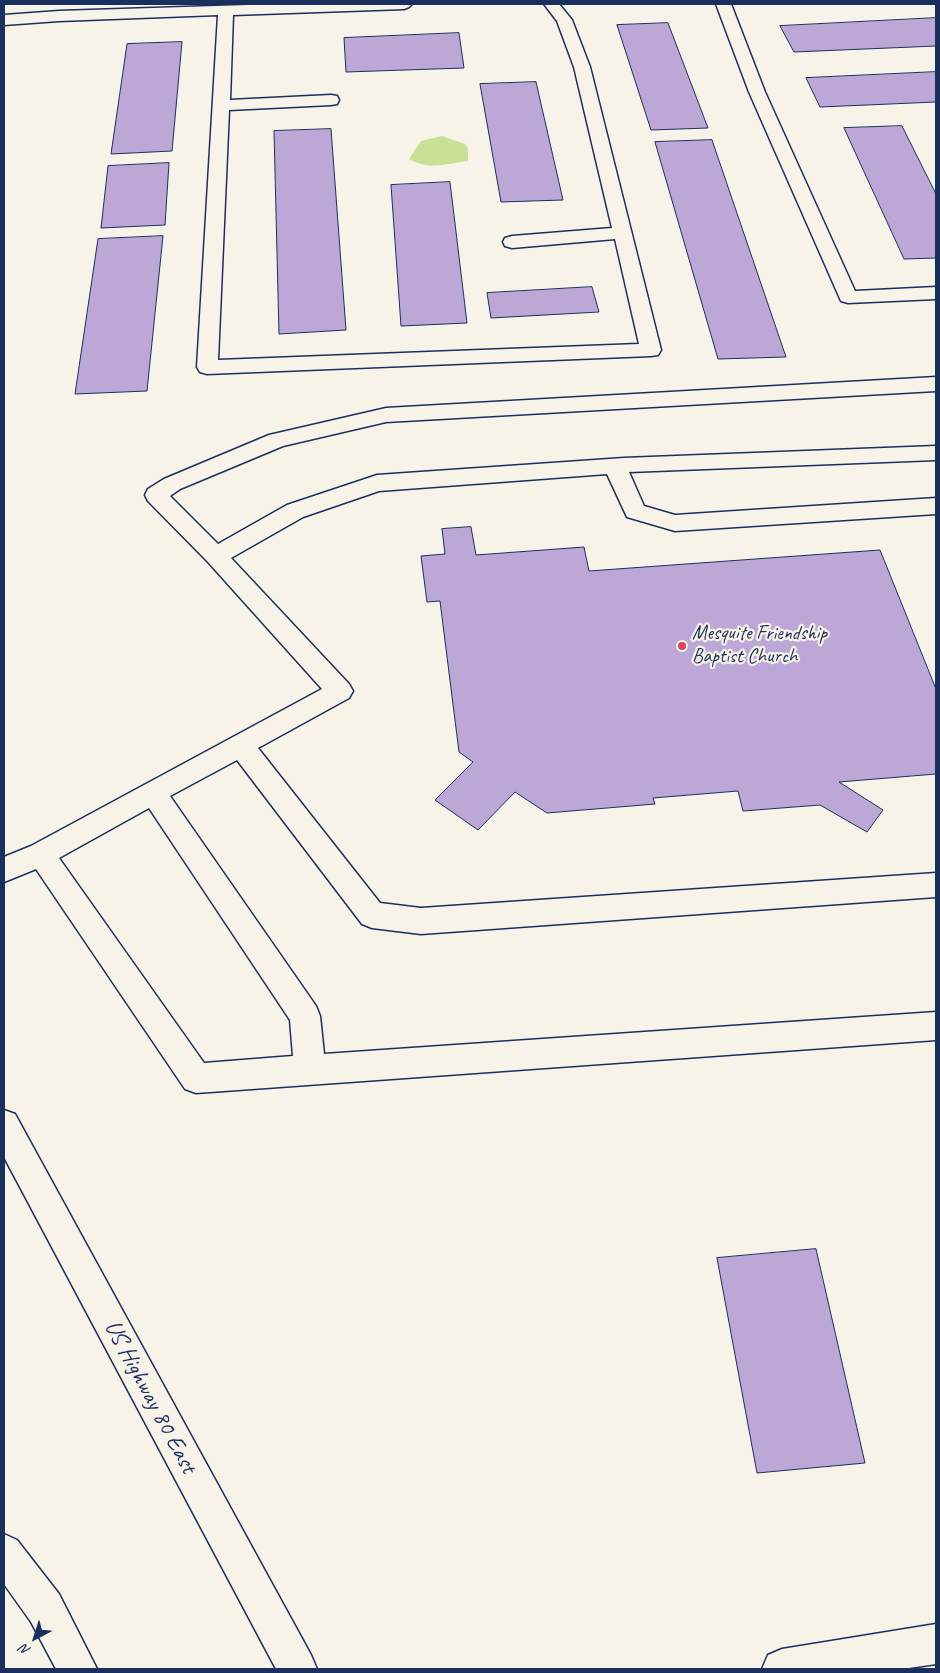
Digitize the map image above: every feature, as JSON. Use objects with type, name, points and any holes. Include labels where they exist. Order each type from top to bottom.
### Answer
[{"type":"main road","points":[[4,20],[26,11],[112,9],[226,10],[260,6],[404,4]]},
{"type":"main road","points":[[226,10],[206,367],[651,350],[582,67],[564,20],[551,4]]},
{"type":"main road","points":[[723,4],[757,92],[848,297],[936,293]]},
{"type":"main road","points":[[221,105],[331,100]]},
{"type":"main road","points":[[512,242],[624,233]]},
{"type":"main road","points":[[4,870],[41,854],[340,691],[216,556],[156,495],[172,484],[277,440],[386,415],[936,384]]},
{"type":"main road","points":[[216,556],[295,511],[378,482],[615,466],[936,453]]},
{"type":"main road","points":[[615,466],[635,511],[675,523],[936,506]]},
{"type":"main road","points":[[241,744],[372,914],[421,922],[936,885]]},
{"type":"main road","points":[[153,793],[305,1016],[310,1070]]},
{"type":"main road","points":[[41,854],[196,1078],[936,1026]]},
{"type":"main road","name":"US Highway 80 East","points":[[4,1125],[297,1669]]},
{"type":"main road","points":[[4,1553],[45,1608],[77,1669]]},
{"type":"main road","points":[[782,1669],[936,1644]]},
{"type":"green space","points":[[442,136],[465,144],[468,149],[468,161],[424,165],[409,159],[421,141]]},
{"type":"building","points":[[936,18],[936,46],[794,52],[780,26]]},
{"type":"building","points":[[668,23],[708,128],[651,130],[617,25]]},
{"type":"building","points":[[459,33],[464,68],[346,72],[344,38]]},
{"type":"building","points":[[182,42],[172,151],[111,154],[127,44]]},
{"type":"building","points":[[936,72],[936,102],[820,107],[806,78]]},
{"type":"building","points":[[536,82],[563,200],[501,202],[480,84]]},
{"type":"building","points":[[902,126],[936,194],[936,258],[904,259],[844,128]]},
{"type":"building","points":[[331,129],[346,330],[279,334],[274,131]]},
{"type":"building","points":[[712,140],[786,357],[718,359],[655,142]]},
{"type":"building","points":[[169,163],[165,225],[101,228],[108,166]]},
{"type":"building","points":[[450,182],[467,323],[401,326],[391,185]]},
{"type":"building","points":[[163,236],[147,391],[75,394],[98,239]]},
{"type":"building","points":[[592,287],[599,312],[491,318],[487,293]]},
{"type":"building","name":"Mesquite Friendship Baptist Church","points":[[471,527],[476,555],[584,547],[589,571],[880,550],[936,689],[936,774],[839,782],[883,810],[867,832],[820,805],[743,811],[738,791],[653,798],[655,804],[547,813],[515,792],[478,830],[435,800],[473,762],[459,752],[440,601],[427,602],[421,556],[445,554],[442,529]]},
{"type":"building","points":[[816,1249],[865,1463],[757,1473],[717,1258]]},
{"type":"place","name":"Mesquite Friendship Baptist Church","points":[[682,646]]}]
